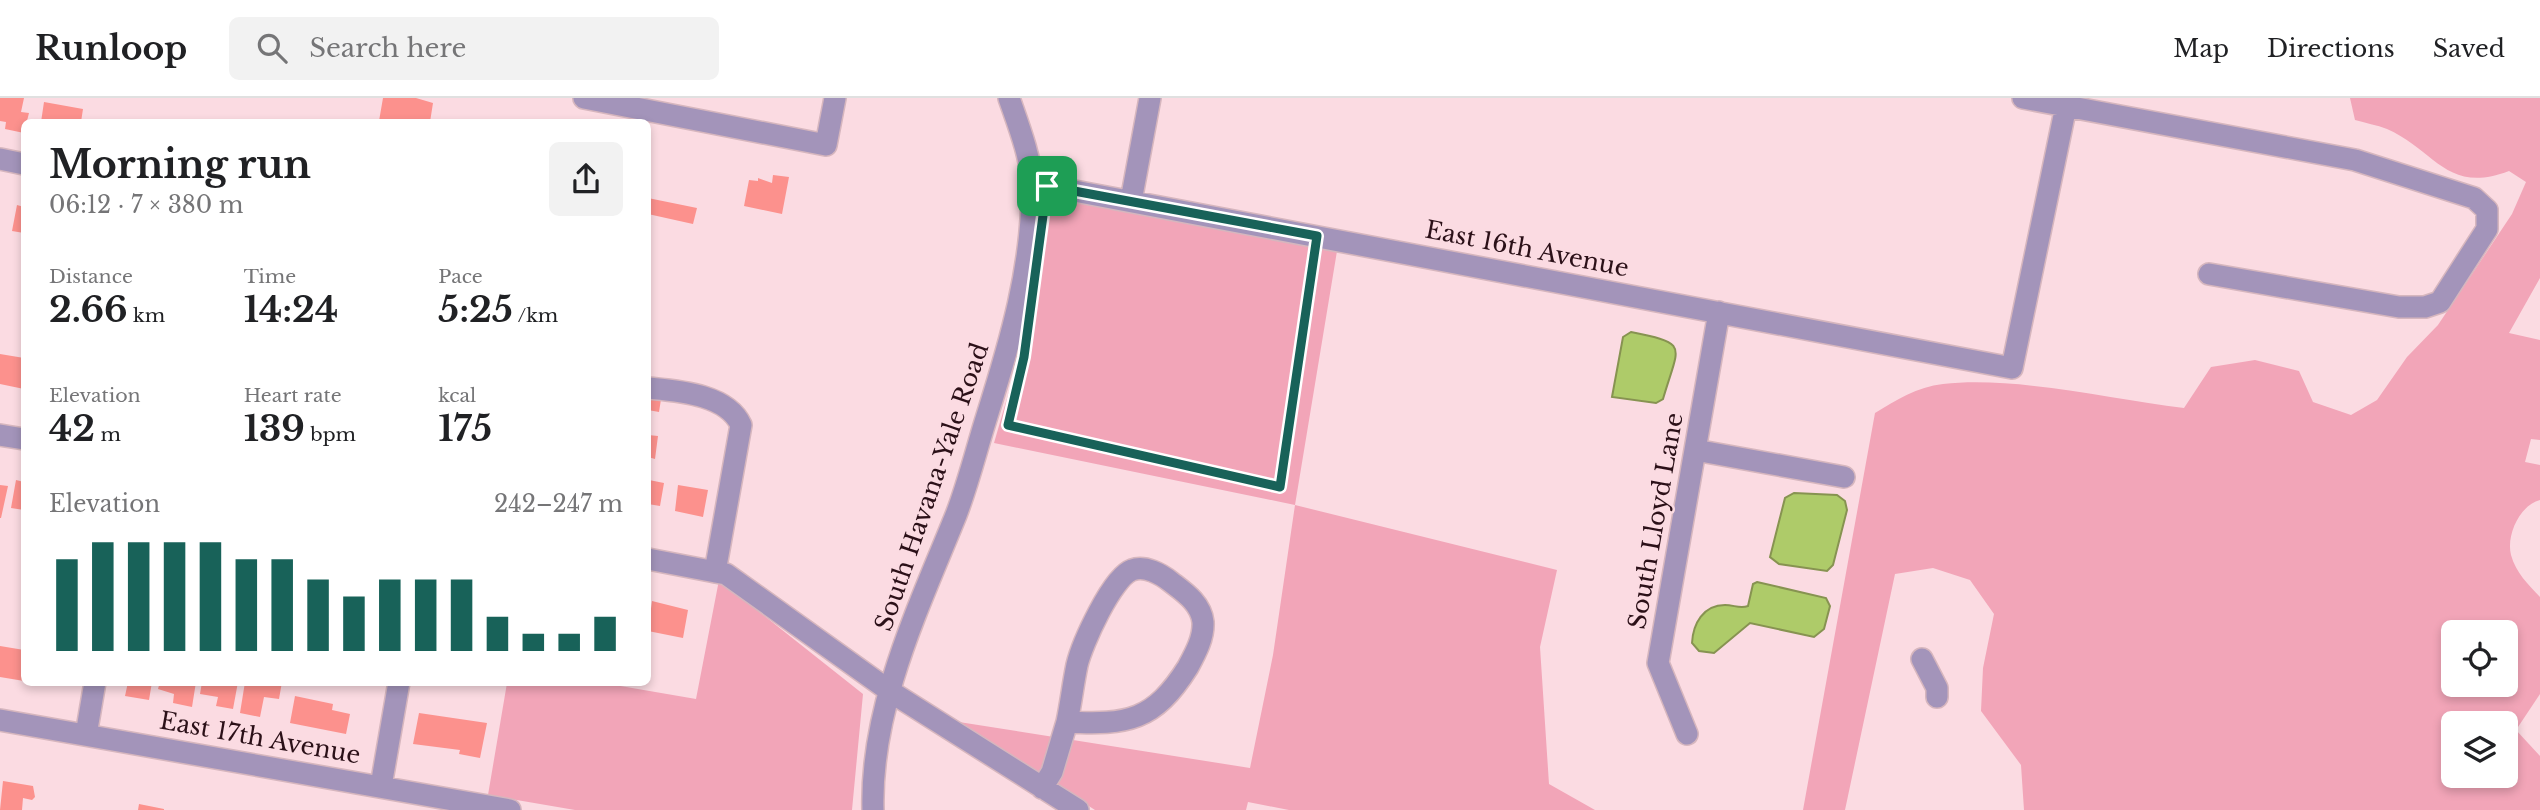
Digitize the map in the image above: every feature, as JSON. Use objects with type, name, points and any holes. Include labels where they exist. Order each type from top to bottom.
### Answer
[{"type":"street","points":[[584,98],[826,145],[835,98]]},
{"type":"street","name":"South Havana-Yale Road","points":[[873,810],[872,777],[877,744],[891,692],[922,596],[957,512],[1005,359],[1024,281],[1032,183],[1009,98]]},
{"type":"street","points":[[1131,201],[1150,98]]},
{"type":"street","points":[[2023,98],[2355,160],[2474,198],[2487,211],[2487,229],[2440,302],[2425,307],[2399,307],[2209,274]]},
{"type":"street","name":"East 16th Avenue","points":[[1032,183],[2012,368],[2066,106]]},
{"type":"street","points":[[0,159],[21,163]]},
{"type":"street","name":"South Lloyd Lane","points":[[1687,734],[1658,663],[1719,312]]},
{"type":"street","points":[[651,388],[673,390],[723,405],[736,414],[741,425],[715,572]]},
{"type":"street","points":[[0,435],[21,438]]},
{"type":"street","points":[[1695,450],[1844,477]]},
{"type":"street","points":[[651,560],[726,574],[891,692],[1078,810]]},
{"type":"street","points":[[1042,788],[1052,772],[1067,722],[1078,662],[1094,622],[1114,588],[1129,570],[1143,568],[1164,576],[1192,598],[1203,622],[1197,651],[1176,685],[1152,711],[1123,722],[1067,722]]},
{"type":"street","points":[[1922,659],[1937,688],[1937,697]]},
{"type":"street","points":[[86,735],[94,686]]},
{"type":"street","points":[[382,786],[398,686]]},
{"type":"street","name":"East 17th Avenue","points":[[0,720],[510,810]]},
{"type":"path","points":[[1013,403],[1008,425],[1280,487],[1317,236]]},
{"type":"shaded area","points":[[2350,98],[2540,98],[2540,278],[2509,333],[2540,340],[2540,440],[2531,439],[2525,462],[2540,465],[2540,500],[2521,514],[2513,530],[2510,547],[2519,573],[2540,597],[2540,694],[2518,727],[2518,711],[2441,711],[2441,788],[2518,788],[2518,732],[2540,756],[2540,810],[2024,810],[2021,765],[1981,711],[1983,668],[1994,614],[1970,580],[1933,568],[1895,574],[1845,810],[1803,810],[1875,413],[1924,388],[1971,382],[2032,386],[2184,408],[2211,367],[2255,360],[2299,371],[2313,402],[2351,415],[2377,400],[2407,357],[2438,325],[2512,214],[2526,182],[2509,171],[2471,178],[2456,174],[2387,129],[2355,120]]},
{"type":"shaded area","points":[[1052,201],[1067,201],[1337,251],[1295,505],[994,443],[1023,343],[1039,212]]},
{"type":"shaded area","points":[[1631,332],[1663,340],[1675,349],[1673,367],[1663,399],[1656,403],[1612,397],[1623,337]]},
{"type":"shaded area","points":[[1794,493],[1837,495],[1845,501],[1847,510],[1833,565],[1827,571],[1779,564],[1770,557],[1785,498]]},
{"type":"shaded area","points":[[1295,505],[1557,570],[1540,647],[1549,784],[1595,810],[1289,810],[1248,802],[1246,810],[1095,810],[959,722],[1250,768],[1273,655]]},
{"type":"shaded area","points":[[719,580],[863,694],[852,810],[575,810],[488,795],[506,686],[620,686],[696,699]]},
{"type":"shaded area","points":[[1757,582],[1826,598],[1830,606],[1824,629],[1814,637],[1750,623],[1714,653],[1699,651],[1692,643],[1694,629],[1705,612],[1717,606],[1748,606],[1753,584]]},
{"type":"building","points":[[0,98],[24,98],[21,112],[29,113],[28,119],[21,119],[21,132],[5,129],[6,122],[0,121]]},
{"type":"building","points":[[383,98],[416,98],[433,103],[430,119],[379,119]]},
{"type":"building","points":[[44,102],[83,109],[81,119],[41,119]]},
{"type":"building","points":[[773,175],[789,177],[782,214],[744,206],[749,180],[758,181],[758,178],[772,183]]},
{"type":"building","points":[[651,199],[697,208],[693,224],[651,215]]},
{"type":"building","points":[[17,205],[21,206],[21,232],[12,231]]},
{"type":"building","points":[[0,354],[21,358],[21,388],[0,384]]},
{"type":"building","points":[[651,391],[662,393],[659,412],[651,411]]},
{"type":"building","points":[[651,435],[658,436],[655,459],[651,458]]},
{"type":"building","points":[[16,480],[21,481],[21,510],[11,508]]},
{"type":"building","points":[[651,480],[664,483],[660,506],[651,504]]},
{"type":"building","points":[[0,485],[8,486],[1,518],[0,518]]},
{"type":"building","points":[[678,485],[708,490],[703,517],[675,511]]},
{"type":"building","points":[[652,601],[688,610],[683,638],[651,632]]},
{"type":"building","points":[[0,646],[21,650],[21,680],[0,677]]},
{"type":"building","points":[[127,686],[151,686],[149,700],[125,696]]},
{"type":"building","points":[[159,686],[195,686],[192,707],[173,703],[174,694],[158,689]]},
{"type":"building","points":[[201,686],[237,686],[233,709],[216,706],[218,697],[200,694]]},
{"type":"building","points":[[244,686],[281,686],[279,699],[264,697],[260,717],[240,713]]},
{"type":"building","points":[[295,696],[333,704],[332,710],[350,714],[346,734],[290,723]]},
{"type":"building","points":[[419,713],[487,723],[480,758],[459,754],[460,750],[413,744]]},
{"type":"building","points":[[3,781],[33,786],[35,797],[32,800],[23,798],[22,810],[0,810]]},
{"type":"building","points":[[139,804],[164,809],[164,810],[138,810]]},
{"type":"route","points":[[1047,186],[1317,236],[1280,487],[1008,425],[1024,357],[1047,186]]}]
